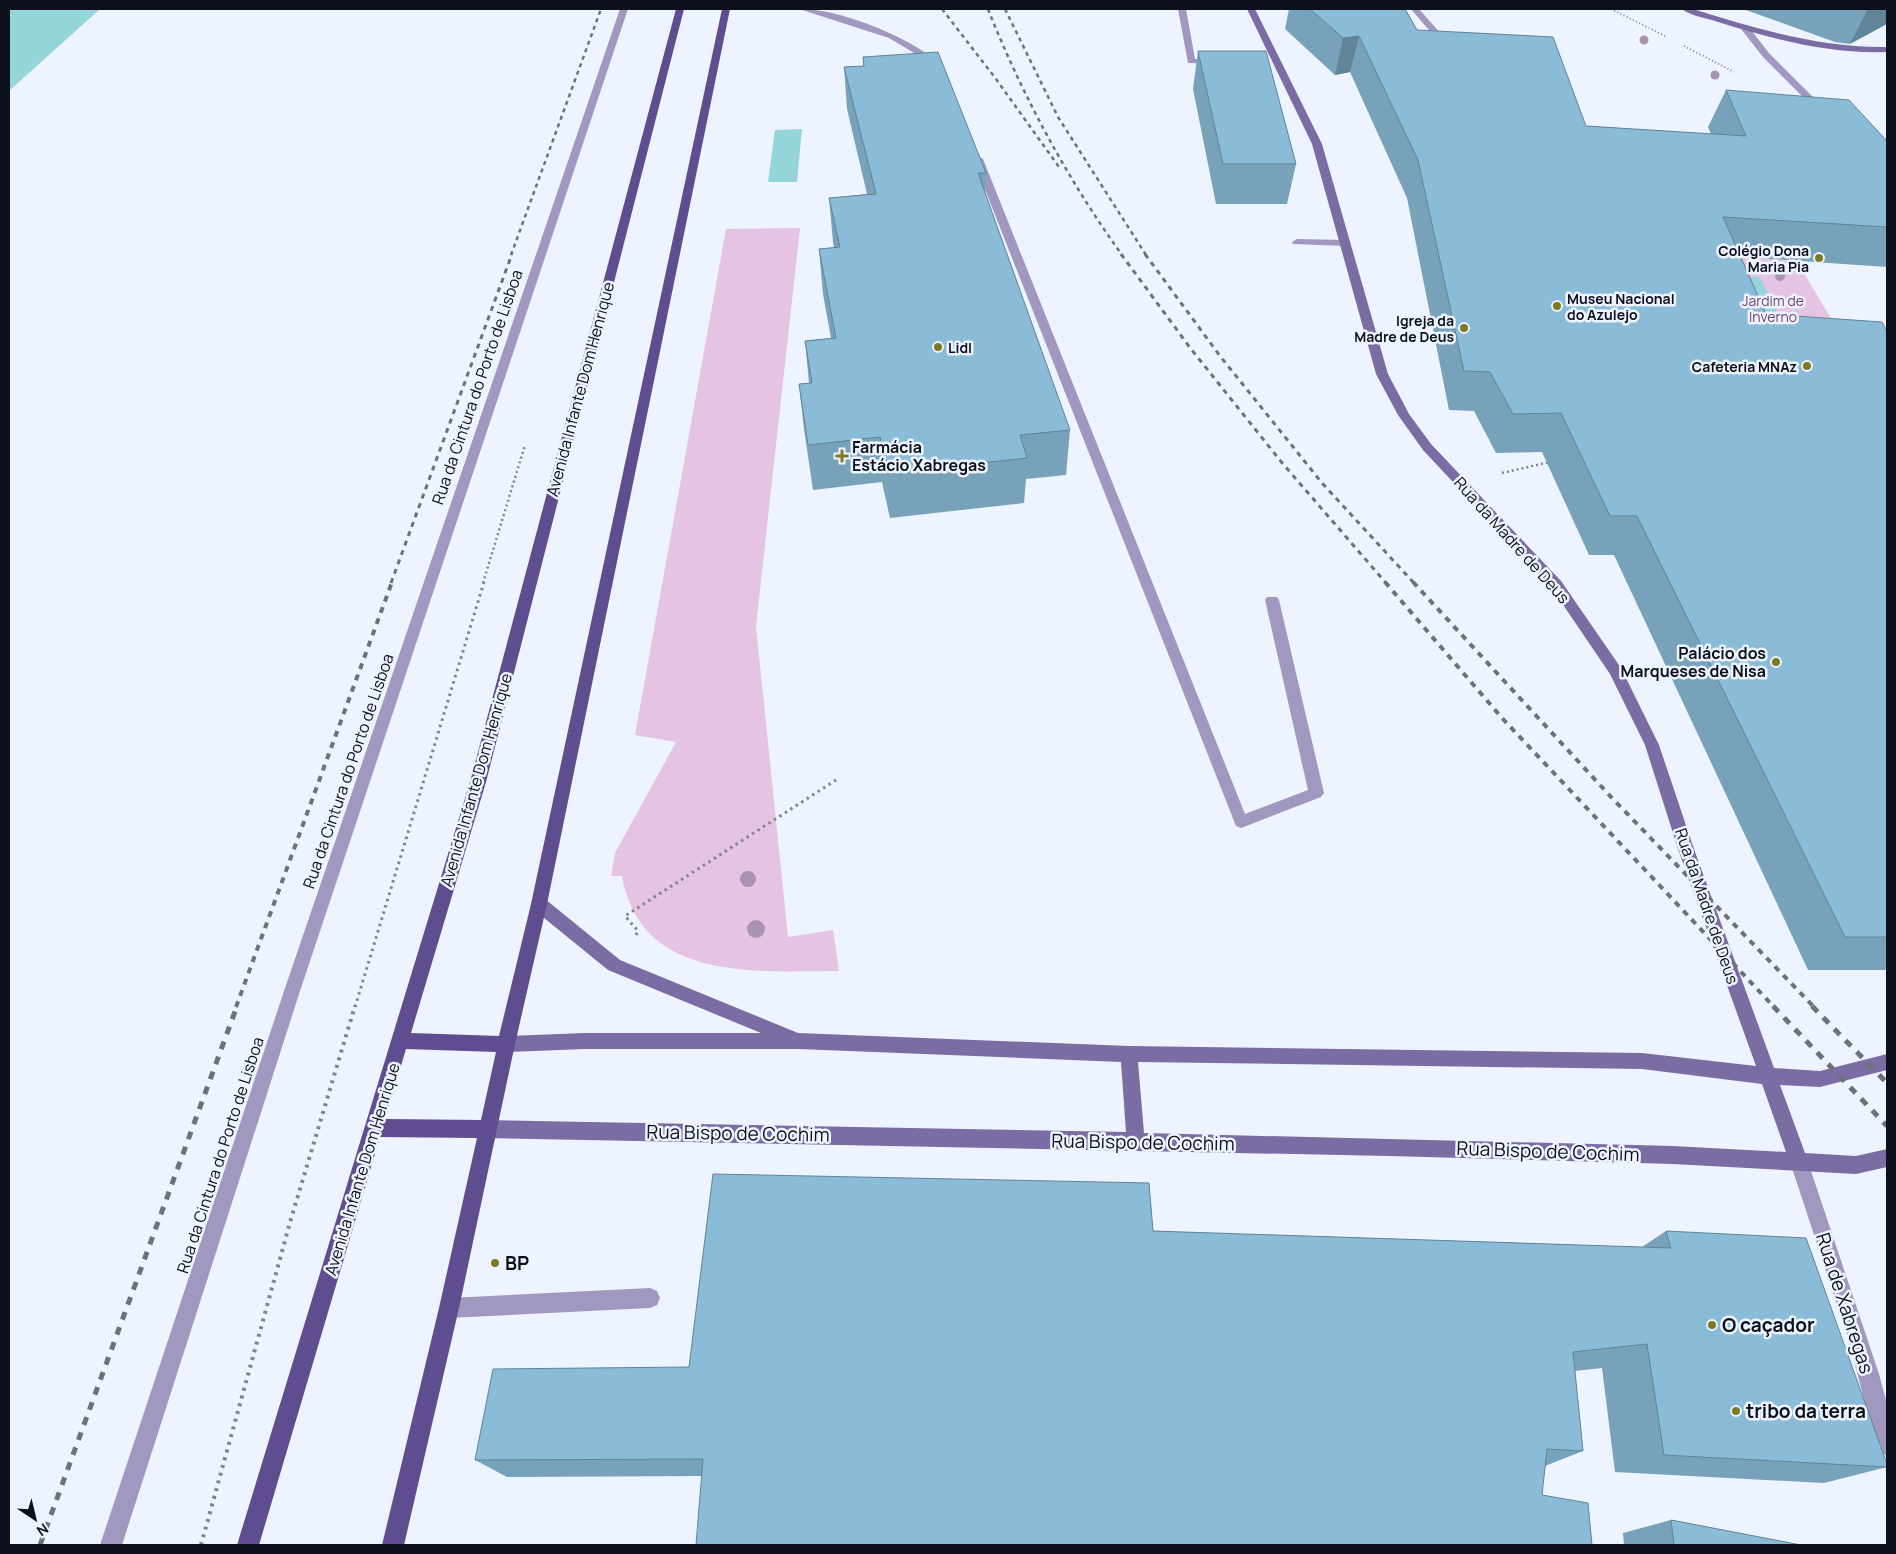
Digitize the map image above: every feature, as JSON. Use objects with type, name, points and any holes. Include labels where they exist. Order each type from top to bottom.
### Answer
[{"type":"main road","name":"Avenida Infante Dom Henrique","points":[[248,1545],[478,782],[680,9]]},
{"type":"main road","points":[[392,1545],[449,1308],[487,1129],[539,904],[726,9]]},
{"type":"main road","name":"Rua da Madre de Deus","points":[[1251,9],[1272,63],[1317,144],[1382,374],[1392,395],[1427,447],[1556,584],[1581,618],[1616,672],[1652,745],[1691,861],[1798,1162]]},
{"type":"main road","points":[[1686,9],[1744,27],[1818,44],[1886,51]]},
{"type":"main road","points":[[539,904],[614,965],[799,1041]]},
{"type":"main road","points":[[400,1041],[506,1044],[585,1041],[799,1041],[1129,1054],[1642,1061],[1768,1076],[1820,1079],[1887,1062]]},
{"type":"main road","points":[[1129,1054],[1136,1142]]},
{"type":"main road","points":[[374,1128],[487,1129]]},
{"type":"main road","name":"Rua Bispo de Cochim","points":[[487,1129],[1390,1147],[1615,1153],[1856,1165],[1887,1158]]},
{"type":"street","name":"Rua da Cintura do Porto de Lisboa","points":[[111,1545],[295,981],[624,9]]},
{"type":"street","points":[[803,9],[859,25],[901,42],[932,61],[946,78]]},
{"type":"street","points":[[1182,9],[1192,61],[1231,62]]},
{"type":"street","points":[[1415,9],[1455,56]]},
{"type":"street","points":[[1744,27],[1766,55],[1829,118]]},
{"type":"street","points":[[974,148],[1241,822],[1316,793],[1272,600]]},
{"type":"street","points":[[1297,242],[1345,243]]},
{"type":"street","name":"Rua de Xabregas","points":[[1798,1162],[1846,1299],[1879,1410],[1887,1445]]},
{"type":"street","points":[[449,1308],[650,1298]]},
{"type":"path","points":[[1612,9],[1672,40]]},
{"type":"path","points":[[1681,45],[1741,76]]},
{"type":"path","points":[[201,1545],[291,1219],[528,438]]},
{"type":"path","points":[[1459,483],[1555,461]]},
{"type":"path","points":[[614,965],[638,931],[625,916],[836,780]]},
{"type":"green space","points":[[800,228],[756,626],[788,937],[833,930],[839,971],[739,969],[706,964],[677,953],[652,936],[633,911],[622,876],[611,876],[615,853],[676,742],[635,735],[726,229]]},
{"type":"green space","name":"Jardim de Inverno","points":[[1703,255],[1797,261],[1856,361],[1743,353]]},
{"type":"water","points":[[9,9],[100,9],[9,91]]},
{"type":"water","points":[[802,129],[797,182],[768,182],[775,130]]},
{"type":"building","points":[[1310,9],[1405,9],[1417,30],[1553,37],[1586,126],[1746,136],[1726,90],[1849,100],[1887,141],[1887,227],[1723,217],[1766,314],[1882,322],[1887,331],[1887,937],[1845,937],[1637,516],[1610,516],[1561,413],[1513,414],[1490,372],[1464,371],[1418,160],[1359,36],[1343,38]]},
{"type":"building","points":[[1198,51],[1266,51],[1296,164],[1223,164]]},
{"type":"building","points":[[938,52],[986,173],[978,173],[1070,430],[1020,435],[1027,458],[888,473],[880,437],[808,445],[799,384],[812,383],[805,341],[836,338],[819,249],[840,247],[829,198],[876,194],[844,67],[864,66],[863,57]]},
{"type":"building","points":[[713,1174],[1149,1183],[1153,1231],[1671,1248],[1666,1231],[1806,1238],[1887,1467],[1664,1455],[1647,1344],[1573,1352],[1583,1451],[1547,1449],[1542,1495],[1588,1503],[1592,1545],[696,1545],[703,1459],[475,1460],[493,1369],[689,1367]]},
{"type":"building","points":[[1671,1520],[1801,1545],[1674,1545]]},
{"type":"waterway","points":[[1755,279],[1776,321]]},
{"type":"railway","points":[[511,255],[601,9]]},
{"type":"railway","points":[[942,9],[996,79],[1059,167]]},
{"type":"railway","points":[[988,9],[1031,105],[1083,197],[1122,255]]},
{"type":"railway","points":[[1005,9],[1058,117],[1146,255]]},
{"type":"railway","points":[[391,583],[512,254]]},
{"type":"railway","points":[[1121,254],[1191,349],[1283,464],[1386,583]]},
{"type":"railway","points":[[1145,254],[1220,356],[1322,483],[1414,583]]},
{"type":"railway","points":[[236,1007],[392,582]]},
{"type":"railway","points":[[1385,582],[1502,718],[1774,1007]]},
{"type":"railway","points":[[1413,582],[1612,798],[1814,1007]]},
{"type":"railway","points":[[40,1545],[237,1006]]},
{"type":"railway","points":[[1773,1006],[1887,1126]]},
{"type":"railway","points":[[1812,1006],[1887,1083]]},
{"type":"place","name":"Colégio Dona Maria Pia","points":[[1819,258]]},
{"type":"place","name":"Museu Nacional do Azulejo","points":[[1557,306]]},
{"type":"place","name":"Igreja da Madre de Deus","points":[[1464,328]]},
{"type":"place","name":"Lidl","points":[[938,347]]},
{"type":"place","name":"Cafeteria MNAz","points":[[1807,366]]},
{"type":"place","name":"Farmácia Estácio Xabregas","points":[[842,456]]},
{"type":"place","name":"Palácio dos Marqueses de Nisa","points":[[1776,662]]},
{"type":"place","name":"BP","points":[[495,1263]]},
{"type":"place","name":"O caçador","points":[[1712,1325]]},
{"type":"place","name":"tribo da terra","points":[[1736,1411]]}]
